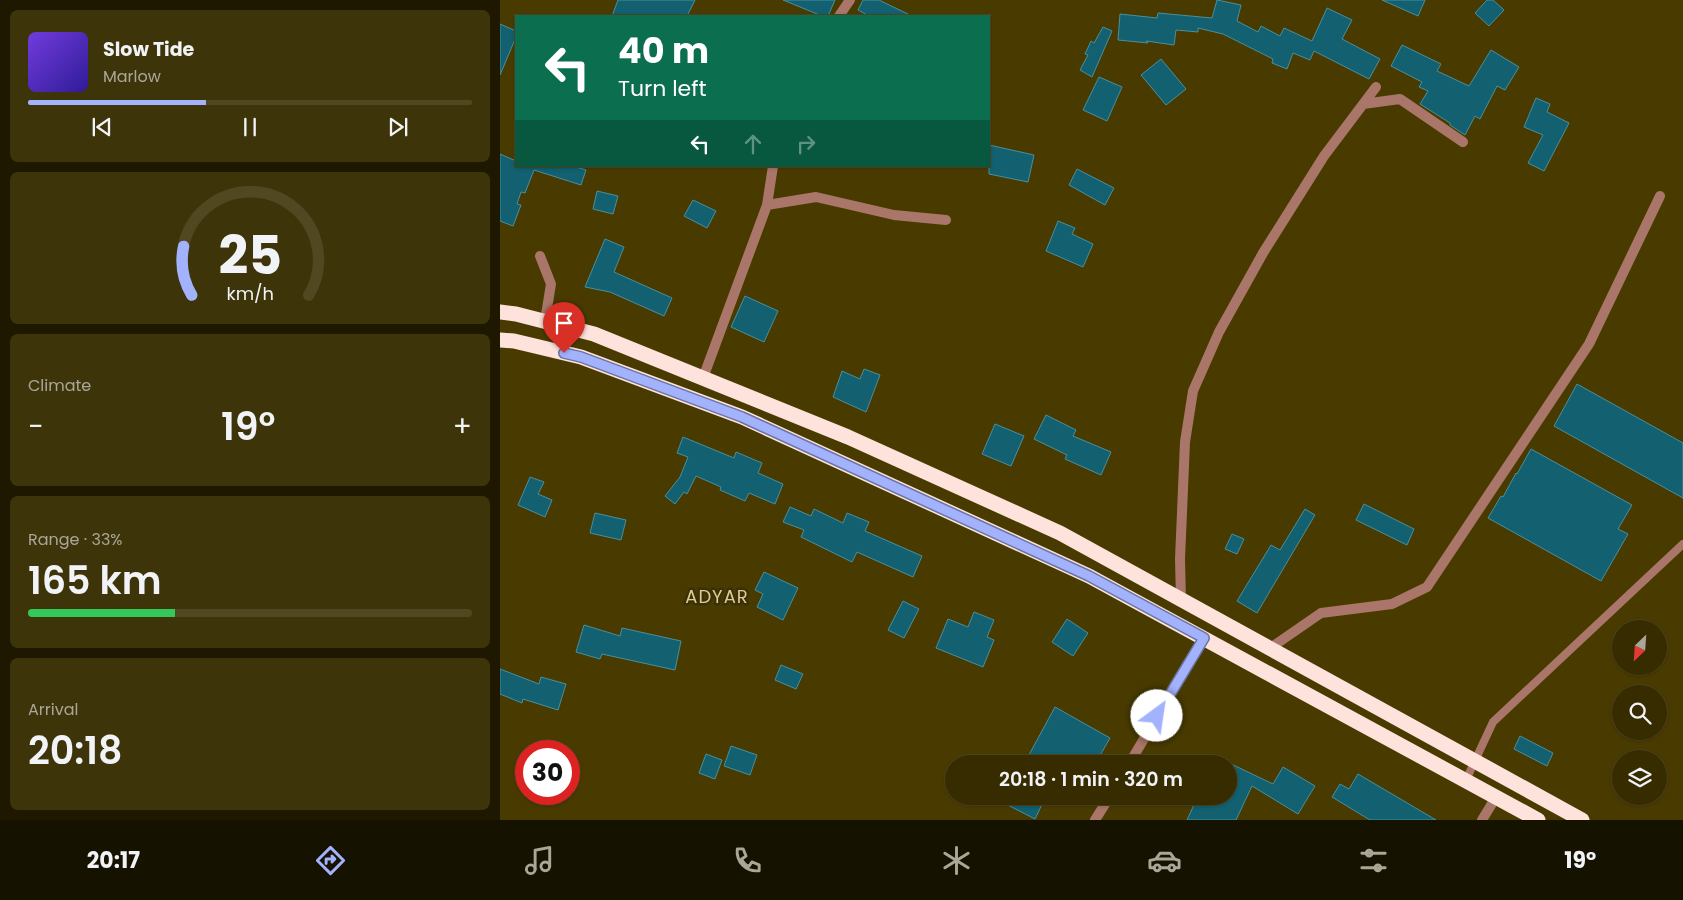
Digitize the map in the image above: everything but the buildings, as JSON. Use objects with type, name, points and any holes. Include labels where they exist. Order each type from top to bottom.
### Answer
[{"type":"highway","points":[[500,312],[516,314],[594,334],[848,437],[1060,533],[1582,820]]},
{"type":"highway","points":[[500,340],[514,341],[581,357],[742,417],[1089,576],[1538,820]]},
{"type":"street","points":[[840,15],[850,0]]},
{"type":"street","points":[[1182,601],[1180,559],[1185,442],[1193,391],[1219,332],[1263,253],[1324,156],[1376,86]]},
{"type":"street","points":[[1363,104],[1400,99],[1463,142]]},
{"type":"street","points":[[703,378],[767,205],[773,167]]},
{"type":"street","points":[[1269,649],[1321,613],[1392,604],[1427,587],[1589,344],[1660,196]]},
{"type":"street","points":[[767,205],[816,197],[894,215],[946,220]]},
{"type":"street","points":[[540,256],[551,284],[545,321]]},
{"type":"street","points":[[1134,755],[1204,638]]},
{"type":"street","points":[[1482,820],[1496,797]]},
{"type":"street","points":[[1095,820],[1104,805]]},
{"type":"lane","points":[[1466,780],[1493,722],[1683,544]]},
{"type":"district","name":"ADYAR","points":[[717,597]]},
{"type":"route","points":[[564,353],[581,357],[742,417],[1089,576],[1204,638],[1157,716]]}]
